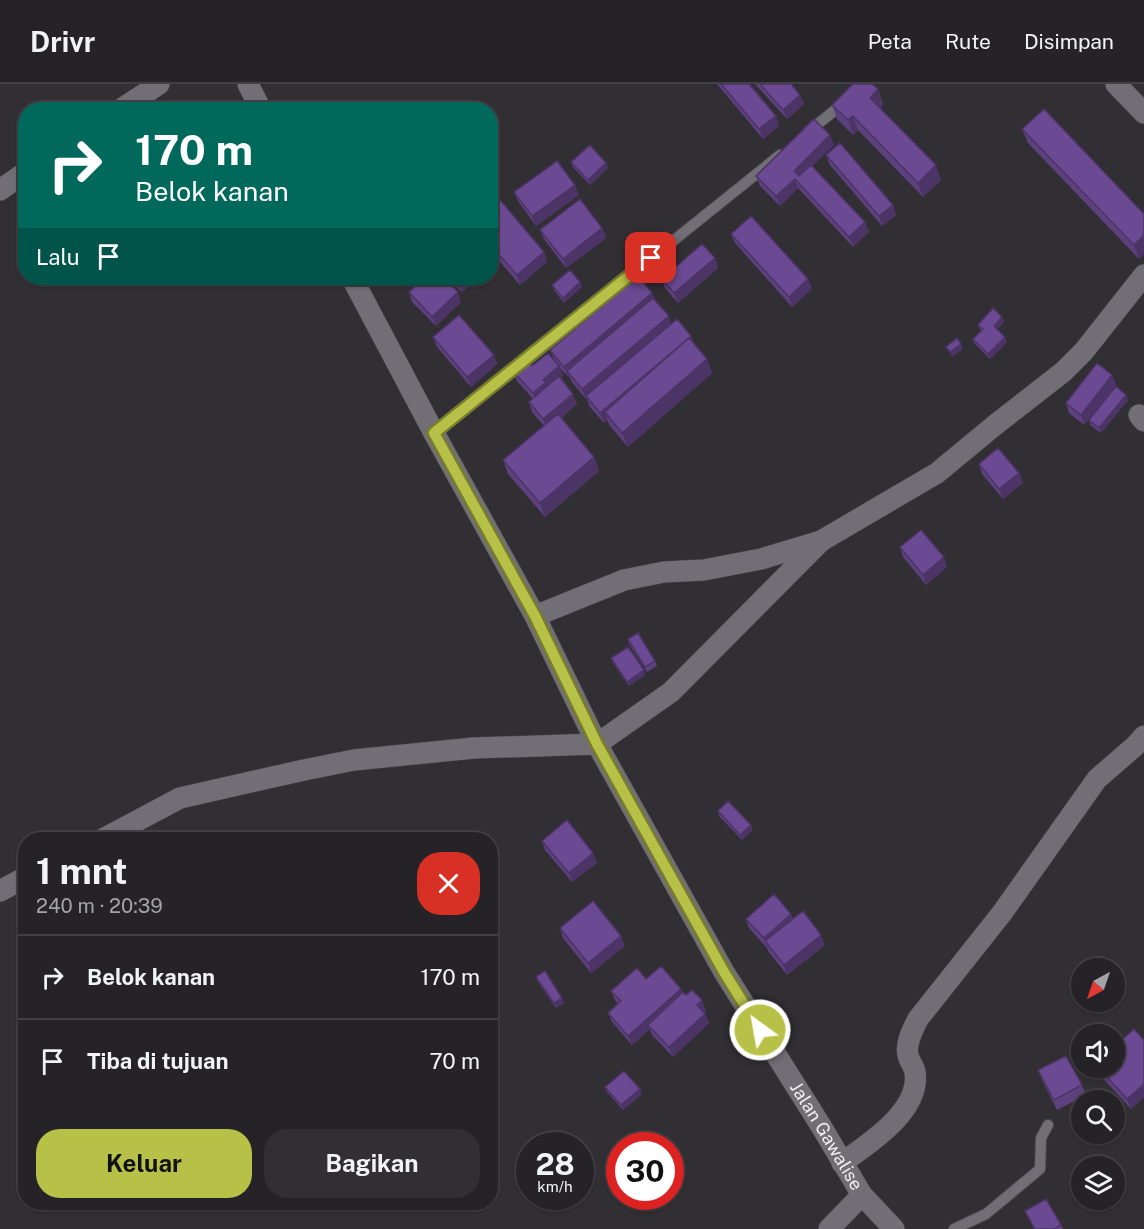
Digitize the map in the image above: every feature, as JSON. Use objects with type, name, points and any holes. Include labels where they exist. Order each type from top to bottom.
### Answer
[{"type":"street","points":[[132,102],[159,84]]},
{"type":"street","points":[[248,84],[257,102]]},
{"type":"street","points":[[1116,84],[1144,113]]},
{"type":"street","points":[[0,190],[18,178]]},
{"type":"street","points":[[535,616],[624,580],[664,572],[704,570],[761,559],[821,541],[937,473],[995,424],[1064,372],[1084,351],[1144,275]]},
{"type":"street","name":"Jalan Gawalise","points":[[356,285],[535,616],[597,744],[724,972],[862,1195],[829,1229]]},
{"type":"street","points":[[116,832],[180,798],[354,760],[474,748],[597,744],[671,692],[821,541]]},
{"type":"street","points":[[842,1163],[904,1112],[912,1093],[915,1073],[907,1053],[910,1036],[918,1019],[1002,914],[1097,779],[1144,736]]},
{"type":"street","points":[[0,891],[18,882]]},
{"type":"street","points":[[862,1195],[894,1229]]},
{"type":"lane","points":[[803,136],[867,84]]},
{"type":"lane","points":[[434,433],[784,151]]},
{"type":"lane","points":[[954,1229],[986,1214],[1040,1169],[1041,1138],[1048,1125]]},
{"type":"building","points":[[721,84],[749,84],[776,116],[759,129]]},
{"type":"building","points":[[760,84],[791,84],[800,95],[783,110]]},
{"type":"building","points":[[853,84],[872,84],[878,89],[870,98],[936,165],[918,183],[853,116],[848,120],[832,105]]},
{"type":"building","points":[[1044,109],[1144,214],[1144,235],[1134,245],[1022,129]]},
{"type":"building","points":[[814,119],[830,135],[794,171],[799,176],[811,165],[865,222],[849,237],[795,179],[776,196],[756,176]]},
{"type":"building","points":[[840,143],[893,205],[879,216],[826,155]]},
{"type":"building","points":[[590,145],[606,163],[588,180],[571,162]]},
{"type":"building","points":[[557,161],[575,185],[532,216],[514,192]]},
{"type":"building","points":[[580,199],[602,228],[563,259],[540,230]]},
{"type":"building","points":[[501,201],[544,252],[517,275],[498,253],[498,203]]},
{"type":"building","points":[[751,216],[808,279],[789,297],[731,234]]},
{"type":"building","points":[[702,244],[715,258],[674,293],[662,279]]},
{"type":"building","points":[[570,270],[580,282],[563,298],[552,285]]},
{"type":"building","points":[[638,276],[652,293],[564,367],[550,350]]},
{"type":"building","points":[[416,285],[451,285],[458,292],[432,317],[409,292]]},
{"type":"building","points":[[653,298],[669,316],[582,389],[567,371]]},
{"type":"building","points":[[993,308],[1002,317],[994,326],[1005,337],[988,354],[973,339],[983,329],[978,325]]},
{"type":"building","points":[[459,315],[494,355],[467,377],[433,337]]},
{"type":"building","points":[[677,319],[691,336],[600,413],[586,396]]},
{"type":"building","points":[[689,338],[707,359],[622,433],[605,412]]},
{"type":"building","points":[[957,338],[961,344],[950,352],[946,347]]},
{"type":"building","points":[[548,353],[559,366],[543,380],[546,382],[533,393],[513,371],[526,359],[532,366]]},
{"type":"building","points":[[1097,363],[1112,375],[1081,415],[1066,403]]},
{"type":"building","points":[[559,376],[573,394],[543,419],[529,402]]},
{"type":"building","points":[[1116,386],[1126,395],[1099,428],[1089,420]]},
{"type":"building","points":[[558,414],[594,457],[540,503],[503,460]]},
{"type":"building","points":[[998,448],[1019,473],[999,489],[979,464]]},
{"type":"building","points":[[921,530],[944,557],[923,575],[900,547]]},
{"type":"building","points":[[638,633],[655,661],[645,667],[628,639]]},
{"type":"building","points":[[628,647],[644,670],[627,682],[611,658]]},
{"type":"building","points":[[728,801],[751,825],[740,835],[718,811]]},
{"type":"building","points":[[567,820],[593,853],[569,873],[542,841]]},
{"type":"building","points":[[774,894],[791,914],[764,938],[746,919]]},
{"type":"building","points":[[593,901],[621,936],[588,963],[560,928]]},
{"type":"building","points":[[803,911],[821,935],[784,965],[765,941]]},
{"type":"building","points":[[661,966],[681,989],[628,1036],[608,1013],[621,1001],[611,991],[637,968],[646,979]]},
{"type":"building","points":[[545,971],[562,998],[554,1003],[536,977]]},
{"type":"building","points":[[692,990],[702,1000],[697,1005],[705,1014],[669,1047],[648,1025],[683,992],[686,995]]},
{"type":"building","points":[[1134,1029],[1144,1040],[1144,1084],[1127,1099],[1125,1090],[1119,1090],[1108,1078],[1125,1078],[1125,1037]]},
{"type":"building","points":[[1066,1056],[1071,1065],[1071,1078],[1078,1078],[1082,1085],[1054,1100],[1038,1070]]},
{"type":"building","points":[[624,1071],[640,1089],[621,1105],[605,1087]]},
{"type":"building","points":[[1046,1199],[1061,1225],[1054,1229],[1035,1229],[1025,1211]]},
{"type":"route","points":[[651,258],[434,433],[535,616],[597,744],[724,972],[760,1030]]}]
